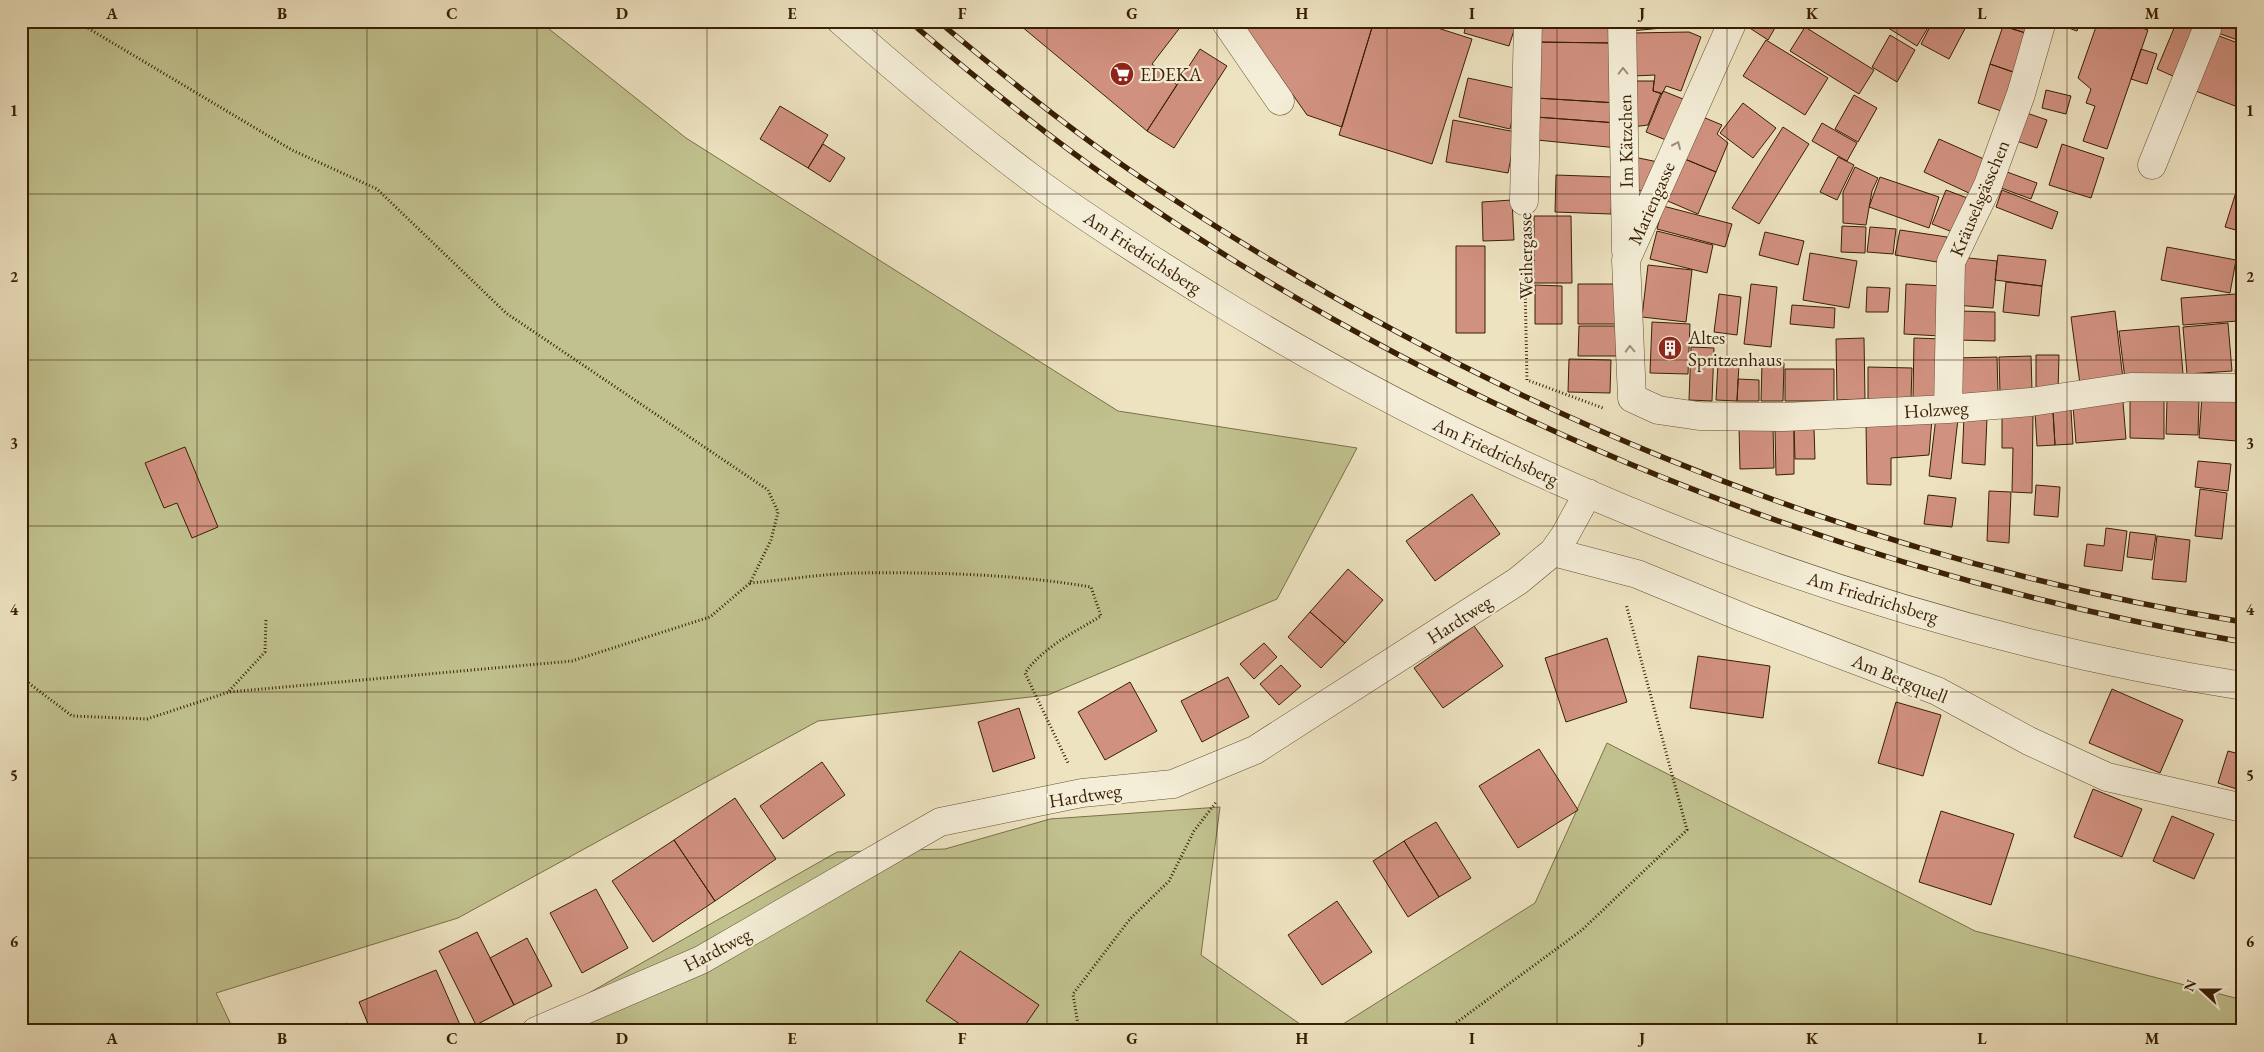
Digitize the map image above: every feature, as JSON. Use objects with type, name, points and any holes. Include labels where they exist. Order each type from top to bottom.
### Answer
[{"type":"street","name":"Am Friedrichsberg","points":[[841,21],[1030,177],[1149,259],[1292,347],[1410,410],[1513,460],[1718,546],[1827,584],[1966,626],[2090,658],[2243,686]]},
{"type":"street","points":[[1225,21],[1280,101]]},
{"type":"street","name":"Weihergasse","points":[[1524,201],[1528,21]]},
{"type":"street","name":"Im Kätzchen","points":[[1622,21],[1626,260]]},
{"type":"street","name":"Mariengasse","points":[[1632,398],[1626,260],[1733,21]]},
{"type":"street","name":"Kräuselsgässchen","points":[[1948,409],[1951,262],[1988,185],[2021,94],[2042,21]]},
{"type":"street","points":[[2152,165],[2207,29]]},
{"type":"street","name":"Holzweg","points":[[1632,398],[1658,410],[1699,416],[1784,416],[1948,409],[2031,402],[2131,387],[2243,388]]},
{"type":"street","name":"Hardtweg","points":[[536,1031],[701,960],[940,822],[1082,793],[1173,784],[1255,750],[1518,581],[1553,552],[1566,535],[1588,493]]},
{"type":"street","name":"Am Bergquell","points":[[1553,552],[1637,574],[1744,618],[1937,691],[2028,741],[2107,777],[2243,808]]},
{"type":"path","points":[[21,664],[26,681],[72,716],[147,719],[229,692],[572,661],[710,617],[750,583],[771,540],[778,512],[768,490],[506,313],[377,189],[292,150],[76,21]]},
{"type":"path","name":"Weihergasse","points":[[1524,201],[1527,380],[1601,409],[1632,398]]},
{"type":"path","points":[[1445,1031],[1582,930],[1687,830],[1616,569]]},
{"type":"path","points":[[750,583],[855,573],[978,575],[1049,580],[1091,588],[1101,616],[1057,643],[1031,664],[1024,673],[1082,793]]},
{"type":"path","points":[[229,692],[265,652],[266,619]]},
{"type":"path","points":[[1079,1031],[1073,994],[1130,919],[1169,882],[1194,831],[1222,794]]},
{"type":"green space","points":[[21,21],[539,21],[686,138],[1118,411],[1357,448],[1277,599],[1048,695],[818,721],[458,918],[216,993],[234,1031],[21,1031]]},
{"type":"green space","points":[[1607,743],[1975,931],[2243,1000],[2243,1031],[1332,1031],[1535,903]]},
{"type":"green space","points":[[1220,807],[1201,955],[1310,1031],[502,1031],[552,1014],[837,852],[945,849],[1050,819]]},
{"type":"building","name":"EDEKA","points":[[1015,21],[1185,21],[1152,64],[1177,85],[1147,131]]},
{"type":"building","points":[[1241,21],[1374,21],[1342,127],[1307,115]]},
{"type":"building","points":[[1374,21],[1416,21],[1472,39],[1432,164],[1339,135]]},
{"type":"building","points":[[1467,21],[1517,21],[1509,46],[1464,33]]},
{"type":"building","points":[[1535,21],[1614,21],[1614,43],[1534,42]]},
{"type":"building","points":[[1630,21],[1683,21],[1683,26],[1631,31]]},
{"type":"building","points":[[1686,21],[1721,21],[1721,27],[1687,28]]},
{"type":"building","points":[[1739,21],[1779,21],[1768,40]]},
{"type":"building","points":[[1877,21],[1932,21],[1917,46]]},
{"type":"building","points":[[1933,21],[1969,21],[1949,59],[1921,44]]},
{"type":"building","points":[[2004,21],[2037,21],[2032,35],[2003,26]]},
{"type":"building","points":[[2049,21],[2080,21],[2077,31]]},
{"type":"building","points":[[2114,21],[2135,21],[2134,25],[2148,30],[2107,149],[2083,141],[2095,106],[2086,103],[2091,89],[2078,78],[2097,24],[2111,29]]},
{"type":"building","points":[[2177,21],[2199,21],[2175,77],[2157,69]]},
{"type":"building","points":[[2203,21],[2243,21],[2243,42],[2207,29]]},
{"type":"building","points":[[2003,26],[2032,35],[2019,74],[1990,64]]},
{"type":"building","points":[[1805,27],[1874,70],[1859,94],[1790,51]]},
{"type":"building","points":[[1689,32],[1701,37],[1681,91],[1666,86],[1662,94],[1653,91],[1655,75],[1633,76],[1633,33]]},
{"type":"building","points":[[2214,34],[2243,45],[2243,109],[2193,90]]},
{"type":"building","points":[[1890,35],[1915,50],[1897,82],[1872,67]]},
{"type":"building","points":[[1766,40],[1828,78],[1805,115],[1743,76]]},
{"type":"building","points":[[1534,42],[1614,43],[1617,103],[1536,98]]},
{"type":"building","points":[[1200,49],[1227,66],[1174,148],[1147,131]]},
{"type":"building","points":[[2141,49],[2157,54],[2147,84],[2131,79]]},
{"type":"building","points":[[1990,64],[2019,74],[2007,113],[1978,103]]},
{"type":"building","points":[[1468,78],[1519,89],[1510,129],[1459,117]]},
{"type":"building","points":[[1632,81],[1654,81],[1653,91],[1661,93],[1648,125],[1632,127]]},
{"type":"building","points":[[2046,90],[2071,96],[2066,114],[2042,108]]},
{"type":"building","points":[[1663,91],[1683,99],[1666,140],[1646,132]]},
{"type":"building","points":[[1854,95],[1877,108],[1858,142],[1835,129]]},
{"type":"building","points":[[1536,98],[1617,103],[1617,123],[1536,117]]},
{"type":"building","points":[[1743,103],[1776,128],[1753,158],[1720,133]]},
{"type":"building","points":[[780,106],[828,135],[808,168],[760,139]]},
{"type":"building","points":[[2018,110],[2047,120],[2037,148],[2008,138]]},
{"type":"building","points":[[1698,115],[1722,125],[1717,134],[1728,143],[1716,172],[1680,157]]},
{"type":"building","points":[[1536,117],[1617,123],[1618,148],[1537,140]]},
{"type":"building","points":[[1453,120],[1516,132],[1508,173],[1446,162]]},
{"type":"building","points":[[1822,123],[1857,143],[1847,161],[1812,141]]},
{"type":"building","points":[[1783,127],[1809,144],[1759,224],[1732,208]]},
{"type":"building","points":[[1939,139],[1986,160],[1971,194],[1924,172]]},
{"type":"building","points":[[823,144],[845,158],[830,182],[808,168]]},
{"type":"building","points":[[2062,144],[2104,158],[2091,198],[2049,185]]},
{"type":"building","points":[[1634,157],[1658,162],[1646,192],[1632,189]]},
{"type":"building","points":[[1680,157],[1716,172],[1698,214],[1663,199]]},
{"type":"building","points":[[1838,157],[1854,165],[1837,200],[1820,192]]},
{"type":"building","points":[[1855,167],[1878,178],[1872,191],[1866,225],[1843,223],[1843,192]]},
{"type":"building","points":[[1999,169],[2037,183],[2031,199],[1993,185]]},
{"type":"building","points":[[2243,170],[2243,232],[2225,227]]},
{"type":"building","points":[[1556,175],[1613,177],[1611,214],[1555,212]]},
{"type":"building","points":[[1880,177],[1939,197],[1929,228],[1869,207]]},
{"type":"building","points":[[1946,190],[1970,199],[1955,233],[1932,224]]},
{"type":"building","points":[[2002,190],[2058,212],[2052,229],[1996,207]]},
{"type":"building","points":[[1512,200],[1514,240],[1483,241],[1482,202]]},
{"type":"building","points":[[1663,206],[1732,224],[1725,247],[1657,229]]},
{"type":"building","points":[[1534,216],[1571,216],[1572,283],[1534,283]]},
{"type":"building","points":[[1842,226],[1866,227],[1865,253],[1841,252]]},
{"type":"building","points":[[1870,227],[1896,229],[1893,254],[1867,252]]},
{"type":"building","points":[[1900,230],[1947,237],[1943,263],[1895,255]]},
{"type":"building","points":[[1657,231],[1713,245],[1707,273],[1650,259]]},
{"type":"building","points":[[1765,232],[1804,241],[1798,265],[1759,255]]},
{"type":"building","points":[[1456,246],[1485,246],[1485,333],[1456,333]]},
{"type":"building","points":[[2167,247],[2236,260],[2230,293],[2161,280]]},
{"type":"building","points":[[1810,253],[1857,261],[1849,308],[1803,300]]},
{"type":"building","points":[[1998,255],[2046,260],[2042,286],[1995,280]]},
{"type":"building","points":[[1959,257],[1997,261],[1993,308],[1955,305]]},
{"type":"building","points":[[1648,265],[1692,270],[1686,322],[1642,317]]},
{"type":"building","points":[[2006,282],[2042,286],[2039,316],[2003,312]]},
{"type":"building","points":[[1578,284],[1617,284],[1616,324],[1578,324]]},
{"type":"building","points":[[1751,284],[1777,287],[1771,347],[1744,344]]},
{"type":"building","points":[[1906,284],[1943,286],[1941,336],[1904,334]]},
{"type":"building","points":[[1535,285],[1562,286],[1562,324],[1535,324]]},
{"type":"building","points":[[1867,287],[1890,288],[1888,312],[1866,312]]},
{"type":"building","points":[[1719,294],[1741,297],[1737,335],[1714,332]]},
{"type":"building","points":[[2236,294],[2238,321],[2183,325],[2181,298]]},
{"type":"building","points":[[1792,305],[1835,308],[1834,328],[1790,324]]},
{"type":"building","points":[[1959,311],[1995,312],[1995,341],[1958,340]]},
{"type":"building","points":[[2115,311],[2123,379],[2080,384],[2071,317]]},
{"type":"building","name":"Altes Spritzenhaus","points":[[1652,322],[1690,324],[1688,374],[1650,373]]},
{"type":"building","points":[[2228,323],[2232,371],[2187,374],[2183,327]]},
{"type":"building","points":[[1579,326],[1619,326],[1618,356],[1578,356]]},
{"type":"building","points":[[2179,326],[2183,374],[2125,379],[2119,331]]},
{"type":"building","points":[[2241,333],[2243,333],[2243,373],[2235,372]]},
{"type":"building","points":[[1864,338],[1865,399],[1837,400],[1836,339]]},
{"type":"building","points":[[1914,338],[1942,339],[1941,399],[1913,399]]},
{"type":"building","points":[[1691,347],[1714,348],[1712,401],[1689,400]]},
{"type":"building","points":[[2036,355],[2059,355],[2058,392],[2036,392]]},
{"type":"building","points":[[2031,356],[2032,391],[2000,393],[1999,357]]},
{"type":"building","points":[[1997,357],[1998,393],[1955,394],[1955,358]]},
{"type":"building","points":[[1569,359],[1611,360],[1610,393],[1568,392]]},
{"type":"building","points":[[1718,363],[1739,364],[1737,401],[1716,400]]},
{"type":"building","points":[[1762,363],[1784,363],[1783,401],[1761,401]]},
{"type":"building","points":[[1868,367],[1912,368],[1911,399],[1868,399]]},
{"type":"building","points":[[1785,369],[1834,369],[1834,401],[1785,401]]},
{"type":"building","points":[[1738,379],[1759,380],[1759,401],[1737,401]]},
{"type":"building","points":[[2202,396],[2240,399],[2237,441],[2199,438]]},
{"type":"building","points":[[2130,399],[2164,399],[2164,439],[2130,438]]},
{"type":"building","points":[[2167,399],[2199,399],[2198,435],[2166,434]]},
{"type":"building","points":[[2123,402],[2126,439],[2076,443],[2073,406]]},
{"type":"building","points":[[2071,410],[2073,444],[2055,445],[2053,411]]},
{"type":"building","points":[[2053,411],[2055,445],[2037,446],[2035,412]]},
{"type":"building","points":[[2002,414],[2033,414],[2032,493],[2012,492],[2013,448],[2002,448]]},
{"type":"building","points":[[1936,417],[1958,419],[1951,479],[1929,476]]},
{"type":"building","points":[[1964,417],[1987,418],[1985,465],[1962,463]]},
{"type":"building","points":[[1932,419],[1929,455],[1891,458],[1891,485],[1867,484],[1866,425]]},
{"type":"building","points":[[1739,427],[1773,427],[1774,468],[1740,469]]},
{"type":"building","points":[[1794,428],[1814,428],[1815,459],[1795,459]]},
{"type":"building","points":[[1794,428],[1794,474],[1776,475],[1775,429]]},
{"type":"building","points":[[185,447],[218,527],[192,538],[177,503],[164,508],[145,463]]},
{"type":"building","points":[[2198,461],[2231,464],[2228,491],[2195,487]]},
{"type":"building","points":[[2036,485],[2060,487],[2058,517],[2034,515]]},
{"type":"building","points":[[2200,489],[2227,493],[2222,539],[2195,536]]},
{"type":"building","points":[[1989,491],[2011,492],[2009,543],[1987,541]]},
{"type":"building","points":[[1472,494],[1500,534],[1435,581],[1406,541]]},
{"type":"building","points":[[1928,495],[1956,498],[1952,527],[1924,524]]},
{"type":"building","points":[[2106,528],[2127,531],[2122,571],[2084,566],[2087,544],[2104,546]]},
{"type":"building","points":[[2130,532],[2156,535],[2152,560],[2127,557]]},
{"type":"building","points":[[2157,536],[2190,540],[2186,582],[2152,579]]},
{"type":"building","points":[[1348,569],[1383,600],[1345,643],[1310,612]]},
{"type":"building","points":[[1310,612],[1345,643],[1321,668],[1288,637]]},
{"type":"building","points":[[1474,626],[1503,666],[1443,708],[1414,668]]},
{"type":"building","points":[[1607,638],[1627,702],[1566,722],[1545,658]]},
{"type":"building","points":[[1264,643],[1277,657],[1254,679],[1240,664]]},
{"type":"building","points":[[1698,656],[1770,666],[1763,718],[1690,708]]},
{"type":"building","points":[[1281,665],[1301,686],[1279,705],[1260,684]]},
{"type":"building","points":[[1228,677],[1249,717],[1202,742],[1181,701]]},
{"type":"building","points":[[1130,682],[1157,731],[1105,760],[1078,712]]},
{"type":"building","points":[[2112,689],[2183,720],[2160,773],[2089,743]]},
{"type":"building","points":[[1896,702],[1941,715],[1923,776],[1878,763]]},
{"type":"building","points":[[1019,708],[1035,758],[993,772],[978,722]]},
{"type":"building","points":[[1539,749],[1578,810],[1518,848],[1479,786]]},
{"type":"building","points":[[2228,751],[2243,755],[2243,791],[2218,783]]},
{"type":"building","points":[[822,762],[845,795],[783,839],[760,806]]},
{"type":"building","points":[[2093,789],[2142,809],[2122,857],[2074,837]]},
{"type":"building","points":[[735,798],[776,859],[715,901],[674,840]]},
{"type":"building","points":[[1941,811],[2014,834],[1991,905],[1919,882]]},
{"type":"building","points":[[2172,816],[2214,834],[2194,879],[2153,861]]},
{"type":"building","points":[[1436,822],[1471,878],[1439,897],[1404,841]]},
{"type":"building","points":[[674,840],[715,901],[653,942],[612,881]]},
{"type":"building","points":[[1404,841],[1439,897],[1408,917],[1373,861]]},
{"type":"building","points":[[596,889],[628,948],[582,973],[550,913]]},
{"type":"building","points":[[1337,901],[1372,952],[1322,985],[1288,935]]},
{"type":"building","points":[[477,932],[514,1005],[476,1025],[439,951]]},
{"type":"building","points":[[527,938],[552,986],[514,1005],[490,958]]},
{"type":"building","points":[[960,951],[1039,1005],[1021,1031],[970,1031],[926,1001]]},
{"type":"building","points":[[436,970],[461,1027],[452,1031],[371,1031],[359,1002]]},
{"type":"building","points":[[347,1023],[350,1031],[326,1031]]},
{"type":"railway","points":[[909,21],[1016,109],[1127,191],[1255,273],[1386,348],[1522,416],[1661,476],[1802,529],[1947,575],[2094,612],[2243,642]]},
{"type":"railway","points":[[938,21],[1012,82],[1114,159],[1266,258],[1396,332],[1530,399],[1668,459],[1808,512],[1951,557],[2096,594],[2243,622]]},
{"type":"place","name":"EDEKA","points":[[1122,74]]},
{"type":"place","name":"Altes Spritzenhaus","points":[[1670,348]]}]
